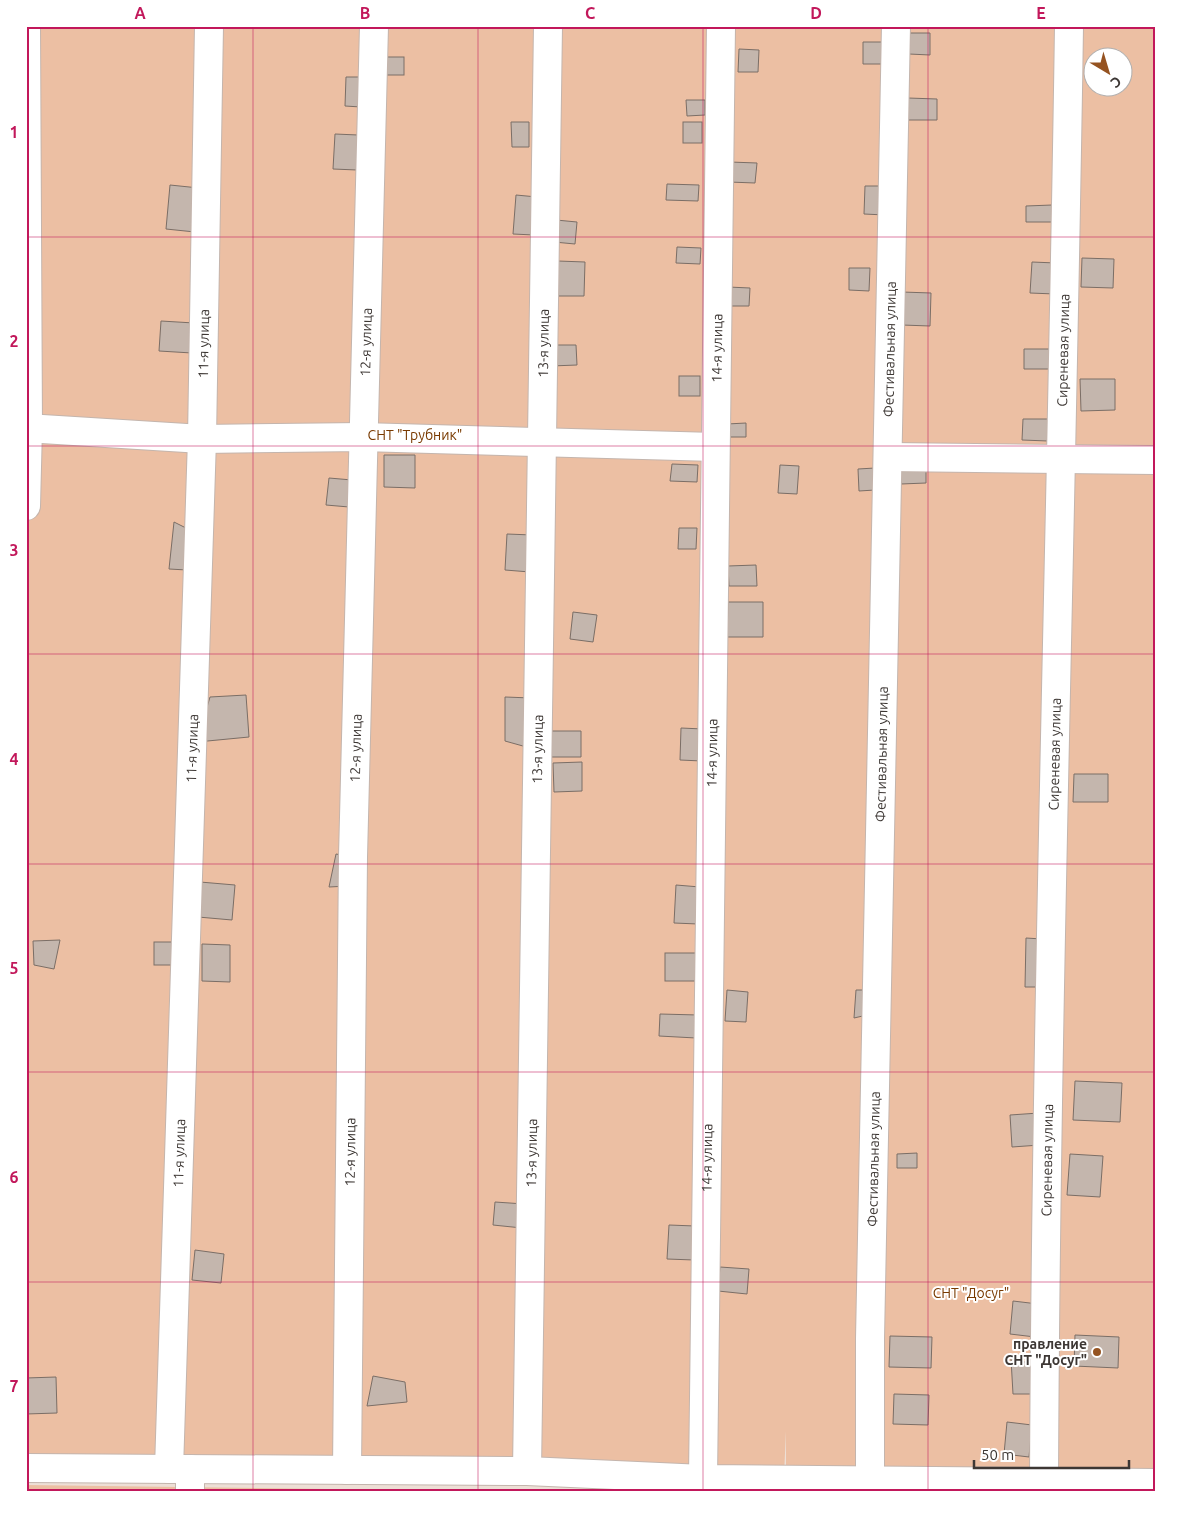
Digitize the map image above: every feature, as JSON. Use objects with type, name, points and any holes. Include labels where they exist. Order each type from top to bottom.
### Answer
[{"type":"street","points":[[26,26],[26,506]]},
{"type":"street","name":"11-я улица","points":[[183,1476],[209,26]]},
{"type":"street","name":"12-я улица","points":[[362,1477],[354,847],[362,437],[374,26]]},
{"type":"street","name":"13-я улица","points":[[540,1478],[541,442],[548,26]]},
{"type":"street","name":"14-я улица","points":[[713,1483],[715,447],[721,26]]},
{"type":"street","name":"Фестивальная улица","points":[[883,1484],[870,1339],[889,457],[896,26]]},
{"type":"street","name":"Сиреневая улица","points":[[1057,1485],[1053,777],[1063,459],[1069,26]]},
{"type":"street","points":[[27,428],[202,439],[362,437],[715,447]]},
{"type":"street","points":[[889,457],[1155,460]]},
{"type":"street","points":[[26,1468],[183,1476],[540,1478],[713,1483],[1057,1485],[1155,1483]]},
{"type":"green space","name":"СНТ \"Трубник\"","points":[[26,26],[1155,26],[1155,1480],[786,1476],[786,1431],[784,1475],[26,1465]]},
{"type":"green space","points":[[26,1485],[549,1492],[26,1492]]},
{"type":"building","points":[[909,33],[930,33],[930,55],[909,54]]},
{"type":"building","points":[[863,42],[884,42],[885,64],[863,64]]},
{"type":"building","points":[[739,49],[759,50],[758,72],[738,72]]},
{"type":"building","points":[[384,57],[404,57],[404,75],[384,75]]},
{"type":"building","points":[[346,77],[362,77],[361,107],[345,106]]},
{"type":"building","points":[[908,98],[937,99],[937,120],[908,120]]},
{"type":"building","points":[[686,100],[705,100],[705,115],[687,116]]},
{"type":"building","points":[[511,122],[529,122],[529,147],[512,147]]},
{"type":"building","points":[[683,122],[702,122],[702,143],[683,143]]},
{"type":"building","points":[[335,134],[358,135],[357,170],[333,169]]},
{"type":"building","points":[[730,162],[757,163],[755,183],[729,182]]},
{"type":"building","points":[[667,184],[699,185],[698,201],[666,200]]},
{"type":"building","points":[[170,185],[199,188],[195,232],[166,229]]},
{"type":"building","points":[[865,186],[886,186],[885,215],[864,214]]},
{"type":"building","points":[[516,195],[537,197],[534,235],[513,234]]},
{"type":"building","points":[[1052,205],[1052,222],[1026,222],[1026,206]]},
{"type":"building","points":[[556,220],[577,222],[575,244],[554,242]]},
{"type":"building","points":[[677,247],[701,248],[700,264],[676,263]]},
{"type":"building","points":[[1082,258],[1114,259],[1113,288],[1081,287]]},
{"type":"building","points":[[558,261],[585,262],[584,296],[557,296]]},
{"type":"building","points":[[1032,262],[1056,263],[1055,294],[1030,293]]},
{"type":"building","points":[[849,268],[870,268],[869,291],[849,290]]},
{"type":"building","points":[[728,287],[750,288],[749,306],[728,306]]},
{"type":"building","points":[[902,292],[931,293],[930,326],[902,325]]},
{"type":"building","points":[[161,321],[194,323],[192,353],[159,351]]},
{"type":"building","points":[[550,345],[576,345],[577,365],[551,366]]},
{"type":"building","points":[[1024,349],[1050,349],[1049,369],[1024,369]]},
{"type":"building","points":[[679,376],[700,376],[700,396],[679,396]]},
{"type":"building","points":[[1080,379],[1115,379],[1115,410],[1081,411]]},
{"type":"building","points":[[1023,419],[1048,419],[1048,441],[1022,440]]},
{"type":"building","points":[[746,423],[746,437],[728,437],[727,424]]},
{"type":"building","points":[[384,455],[415,455],[415,488],[384,487]]},
{"type":"building","points":[[672,464],[698,465],[697,482],[670,481]]},
{"type":"building","points":[[780,465],[799,466],[797,494],[778,493]]},
{"type":"building","points":[[875,468],[875,490],[859,491],[858,469]]},
{"type":"building","points":[[926,468],[926,483],[901,484],[901,469]]},
{"type":"building","points":[[329,478],[352,480],[349,507],[326,505]]},
{"type":"building","points":[[174,522],[190,530],[187,570],[169,569]]},
{"type":"building","points":[[679,528],[697,528],[696,549],[678,549]]},
{"type":"building","points":[[507,534],[532,535],[530,572],[505,570]]},
{"type":"building","points":[[756,565],[757,586],[729,586],[728,566]]},
{"type":"building","points":[[728,602],[763,602],[763,637],[727,637]]},
{"type":"building","points":[[573,612],[597,615],[593,642],[570,639]]},
{"type":"building","points":[[246,695],[249,737],[197,742],[210,697]]},
{"type":"building","points":[[505,697],[531,698],[530,748],[505,741]]},
{"type":"building","points":[[681,728],[703,729],[702,761],[680,760]]},
{"type":"building","points":[[551,731],[581,731],[581,757],[550,757]]},
{"type":"building","points":[[582,762],[582,791],[554,792],[553,763]]},
{"type":"building","points":[[1074,774],[1108,774],[1108,802],[1073,802]]},
{"type":"building","points":[[336,854],[353,857],[348,886],[329,887]]},
{"type":"building","points":[[200,882],[235,885],[232,920],[198,917]]},
{"type":"building","points":[[676,885],[700,887],[698,924],[674,923]]},
{"type":"building","points":[[1026,938],[1042,939],[1041,987],[1025,987]]},
{"type":"building","points":[[60,940],[54,969],[34,965],[33,941]]},
{"type":"building","points":[[154,942],[179,942],[179,965],[154,965]]},
{"type":"building","points":[[202,944],[230,945],[230,982],[202,981]]},
{"type":"building","points":[[665,953],[698,953],[698,981],[665,981]]},
{"type":"building","points":[[727,990],[748,992],[746,1022],[725,1021]]},
{"type":"building","points":[[856,990],[869,990],[867,1015],[854,1018]]},
{"type":"building","points":[[660,1014],[698,1015],[696,1038],[659,1036]]},
{"type":"building","points":[[1075,1081],[1122,1083],[1120,1122],[1073,1120]]},
{"type":"building","points":[[1039,1113],[1040,1145],[1012,1147],[1010,1115]]},
{"type":"building","points":[[917,1153],[917,1168],[897,1168],[897,1154]]},
{"type":"building","points":[[1070,1154],[1103,1156],[1100,1197],[1067,1195]]},
{"type":"building","points":[[495,1202],[524,1204],[522,1228],[493,1225]]},
{"type":"building","points":[[669,1225],[695,1226],[694,1260],[667,1259]]},
{"type":"building","points":[[195,1250],[224,1254],[221,1283],[192,1280]]},
{"type":"building","points":[[720,1267],[749,1269],[747,1294],[718,1291]]},
{"type":"building","points":[[1013,1301],[1038,1304],[1035,1337],[1010,1334]]},
{"type":"building","name":"правление СНТ \"Досуг\"","points":[[1075,1335],[1119,1337],[1118,1368],[1074,1366]]},
{"type":"building","points":[[890,1336],[932,1337],[931,1368],[889,1367]]},
{"type":"building","points":[[1011,1359],[1034,1364],[1035,1394],[1013,1394]]},
{"type":"building","points":[[373,1376],[405,1382],[407,1402],[367,1406]]},
{"type":"building","points":[[56,1377],[57,1413],[26,1414],[26,1378]]},
{"type":"building","points":[[894,1394],[929,1395],[928,1425],[893,1424]]},
{"type":"building","points":[[1007,1422],[1032,1425],[1029,1457],[1004,1454]]},
{"type":"place","name":"правление СНТ \"Досуг\"","points":[[1097,1352]]},
{"type":"park label","name":"СНТ \"Досуг\"","points":[[971,1293]]}]
